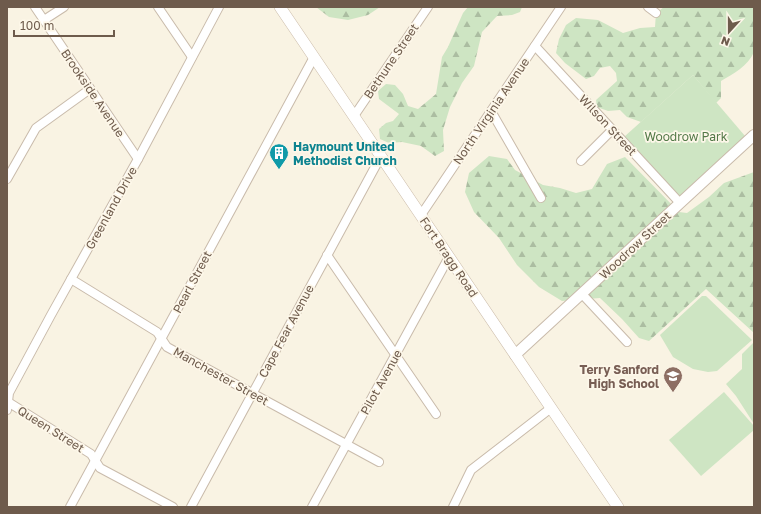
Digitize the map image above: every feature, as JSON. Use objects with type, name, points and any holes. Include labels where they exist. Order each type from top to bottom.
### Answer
[{"type":"main road","name":"Fort Bragg Road","points":[[280,7],[618,507]]},
{"type":"street","name":"Brookside Avenue","points":[[35,7],[138,159]]},
{"type":"street","points":[[44,20],[64,7]]},
{"type":"street","points":[[158,7],[192,57]]},
{"type":"street","name":"Greenland Drive","points":[[8,406],[9,393],[138,159],[219,7]]},
{"type":"street","name":"Bethune Street","points":[[354,116],[428,7]]},
{"type":"street","name":"North Virginia Avenue","points":[[421,215],[561,7]]},
{"type":"street","points":[[648,7],[656,13]]},
{"type":"street","name":"Wilson Street","points":[[535,46],[680,203]]},
{"type":"street","name":"Pearl Street","points":[[70,507],[314,57]]},
{"type":"street","points":[[7,179],[36,128],[90,89]]},
{"type":"street","points":[[491,111],[541,198]]},
{"type":"street","points":[[581,161],[612,130]]},
{"type":"street","name":"Woodrow Street","points":[[516,355],[680,203],[753,139]]},
{"type":"street","name":"Cape Fear Avenue","points":[[191,507],[381,156]]},
{"type":"street","points":[[328,255],[436,414]]},
{"type":"street","name":"Pilot Avenue","points":[[312,507],[449,257]]},
{"type":"street","name":"Manchester Street","points":[[71,279],[157,332],[167,347],[379,462]]},
{"type":"street","points":[[582,294],[627,342]]},
{"type":"street","name":"Queen Street","points":[[8,406],[92,454],[100,468],[173,507]]},
{"type":"street","points":[[453,507],[471,470],[551,408]]},
{"type":"green space","points":[[316,7],[380,7],[368,15],[348,20],[329,17]]},
{"type":"green space","points":[[468,7],[522,7],[520,12],[512,15],[497,16],[482,32],[474,66],[462,83],[450,107],[443,130],[444,151],[435,156],[421,146],[402,142],[389,143],[380,139],[379,129],[386,123],[393,121],[399,114],[379,99],[378,91],[386,84],[395,85],[403,94],[408,106],[418,109],[436,94],[442,57],[463,13]]},
{"type":"green space","points":[[664,7],[754,7],[754,52],[740,69],[721,81],[721,98],[716,103],[693,75],[641,122],[627,117],[620,110],[608,111],[597,107],[596,100],[617,81],[616,73],[610,66],[600,68],[594,76],[586,79],[565,63],[556,53],[559,39],[566,25],[576,18],[598,20],[623,33],[640,28],[655,27],[656,13]]},
{"type":"green space","name":"Woodrow Park","points":[[693,75],[745,136],[680,199],[624,137]]},
{"type":"green space","points":[[489,156],[507,159],[515,170],[543,185],[576,193],[592,189],[607,164],[625,157],[679,212],[687,213],[709,197],[724,183],[754,172],[754,333],[706,289],[649,341],[639,338],[600,298],[562,301],[539,287],[517,265],[499,238],[474,212],[465,192],[469,173]]},
{"type":"green space","points":[[702,296],[706,296],[752,340],[717,371],[708,372],[693,369],[673,357],[660,335]]},
{"type":"green space","points":[[754,342],[754,424],[736,396],[726,384],[742,369],[742,354]]},
{"type":"green space","points":[[724,392],[754,426],[754,430],[701,476],[669,440]]},
{"type":"place","name":"Haymount United Methodist Church","points":[[279,170]]},
{"type":"place","name":"Terry Sanford High School","points":[[673,393]]}]
